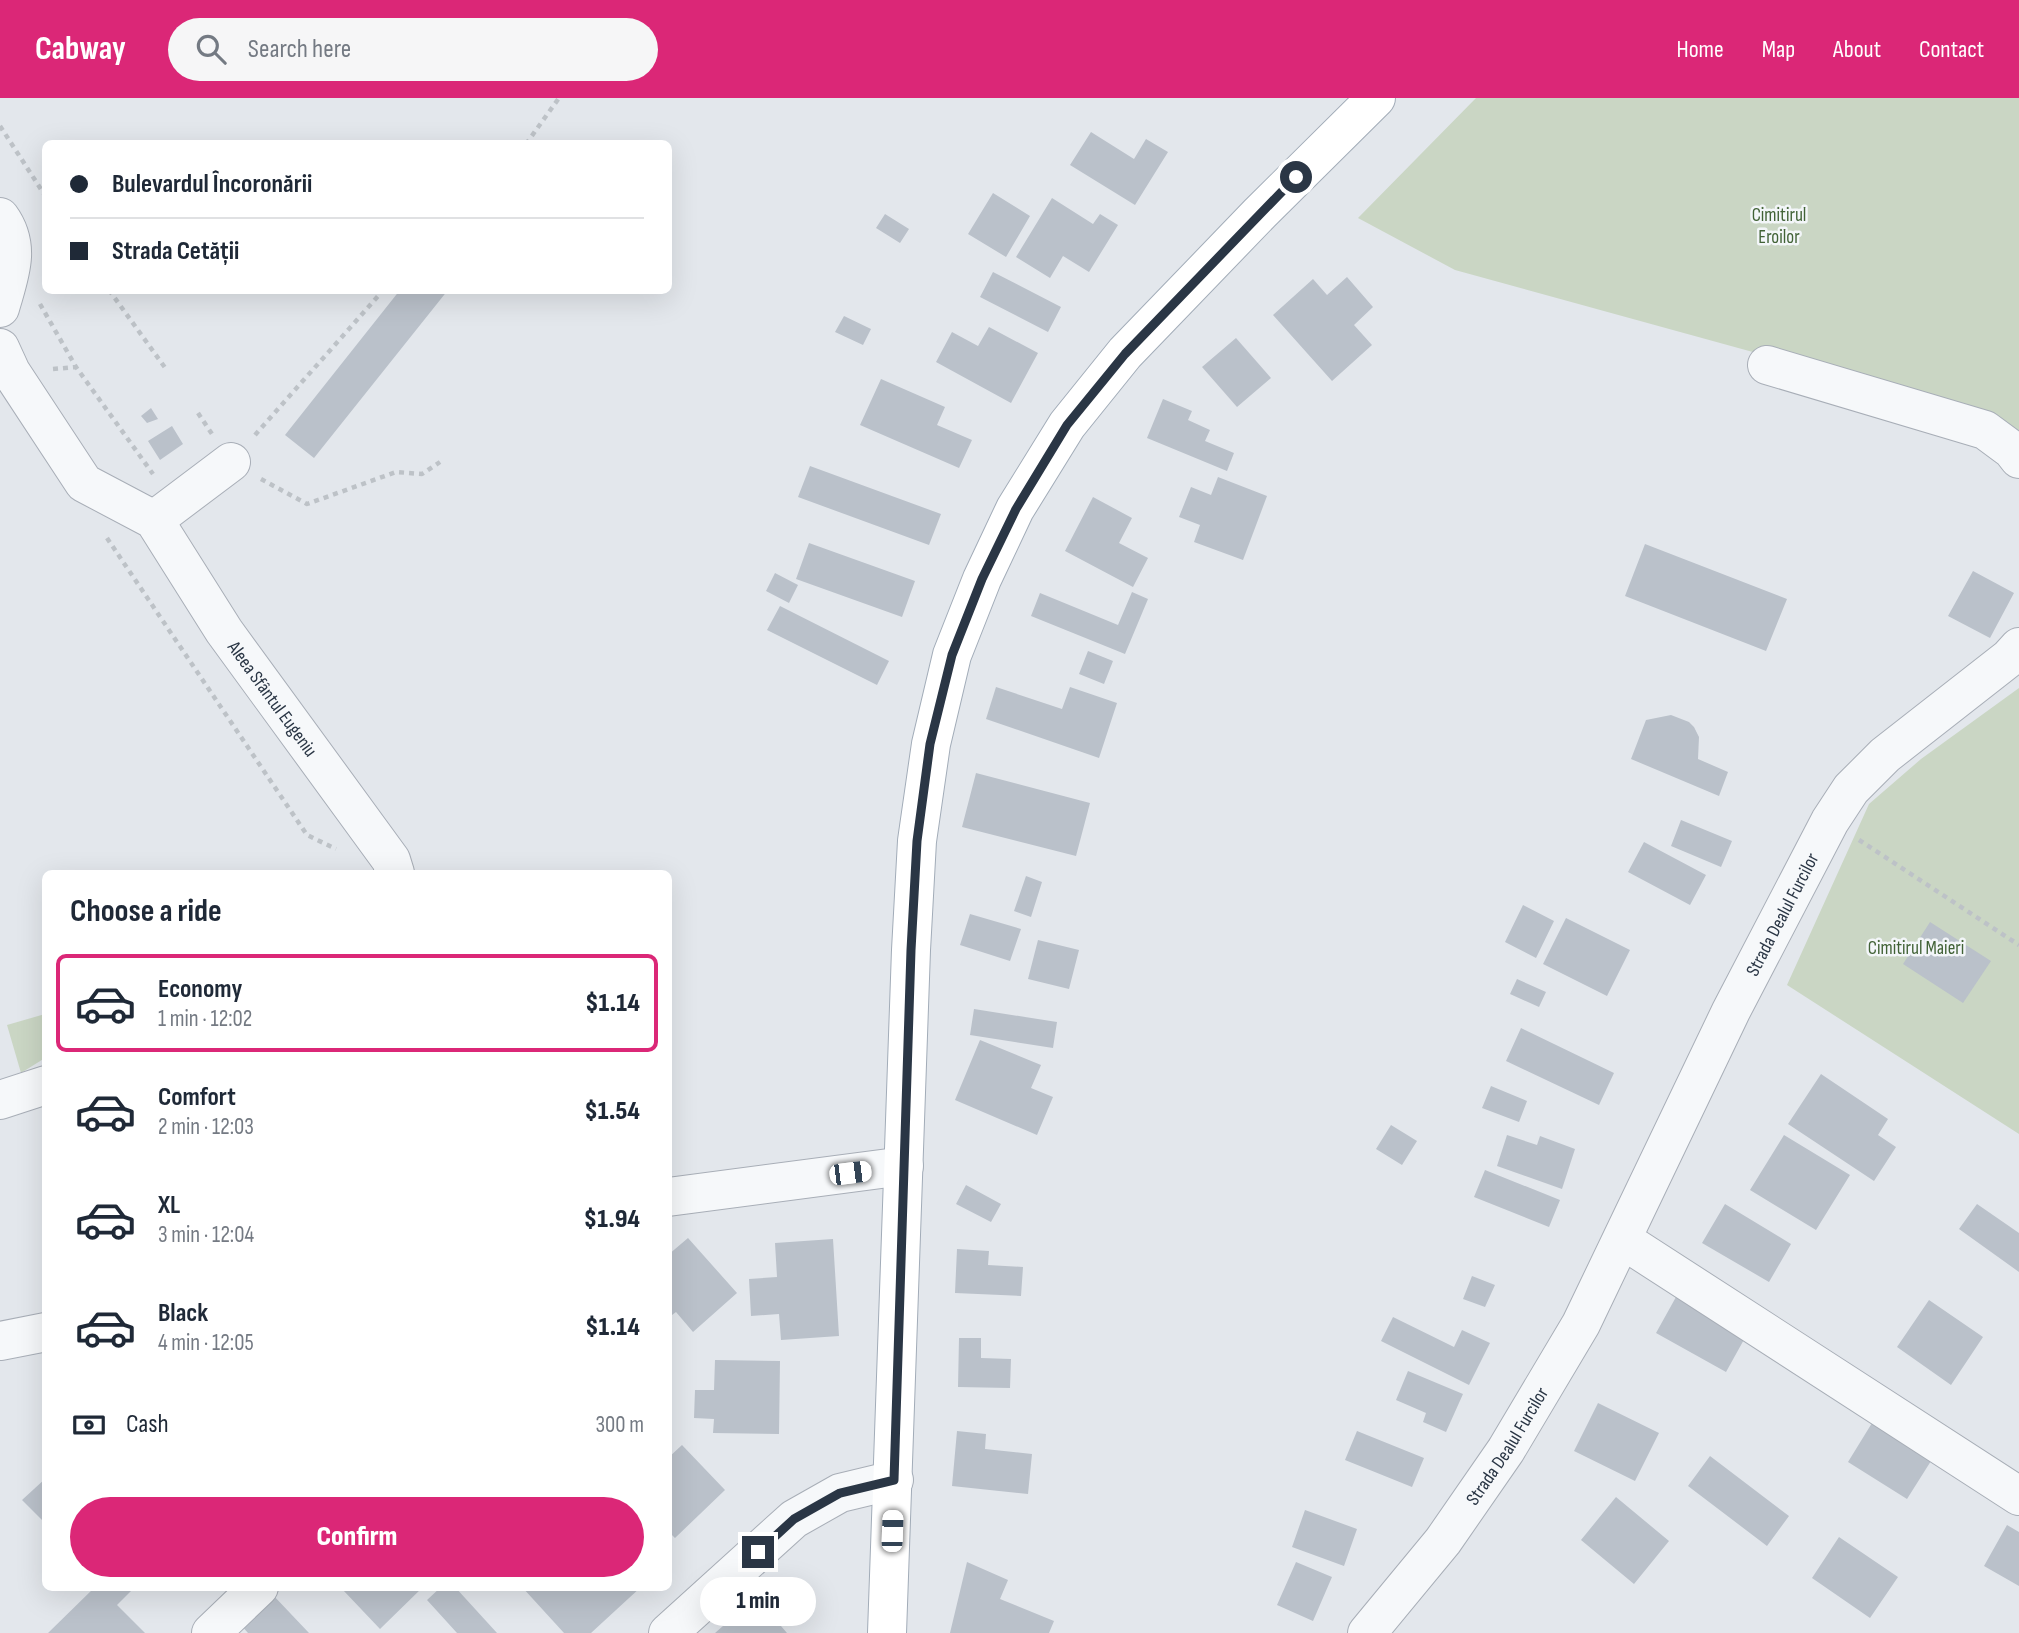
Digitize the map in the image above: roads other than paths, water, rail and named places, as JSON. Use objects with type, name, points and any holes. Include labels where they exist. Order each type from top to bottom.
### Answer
[{"type":"main road","points":[[887,1633],[917,841],[930,744],[949,668],[982,579],[1016,509],[1067,425],[1125,354],[1260,213],[1376,98]]},
{"type":"street","points":[[0,217],[6,225],[14,253],[0,308]]},
{"type":"street","name":"Aleea Sfântul Eugeniu","points":[[0,348],[11,372],[84,483],[154,520],[224,631],[391,860],[394,870]]},
{"type":"street","points":[[1767,365],[1984,430],[2012,450],[2019,459]]},
{"type":"street","points":[[154,520],[231,462]]},
{"type":"street","name":"Strada Dealul Furcilor","points":[[1367,1633],[1443,1541],[1506,1450],[1581,1324],[1731,1011],[1830,821],[1851,789],[1885,755],[2019,648]]},
{"type":"street","points":[[0,1100],[42,1087]]},
{"type":"street","points":[[672,1196],[904,1166]]},
{"type":"street","points":[[672,1222],[744,1187]]},
{"type":"street","points":[[1623,1240],[2019,1496]]},
{"type":"street","points":[[0,1341],[42,1333]]},
{"type":"street","points":[[667,1633],[794,1519],[840,1493],[894,1480]]},
{"type":"street","points":[[211,1633],[255,1591]]},
{"type":"park label","name":"Cimitirul Eroilor","points":[[1779,225]]},
{"type":"park label","name":"Cimitirul Maieri","points":[[1916,947]]}]
